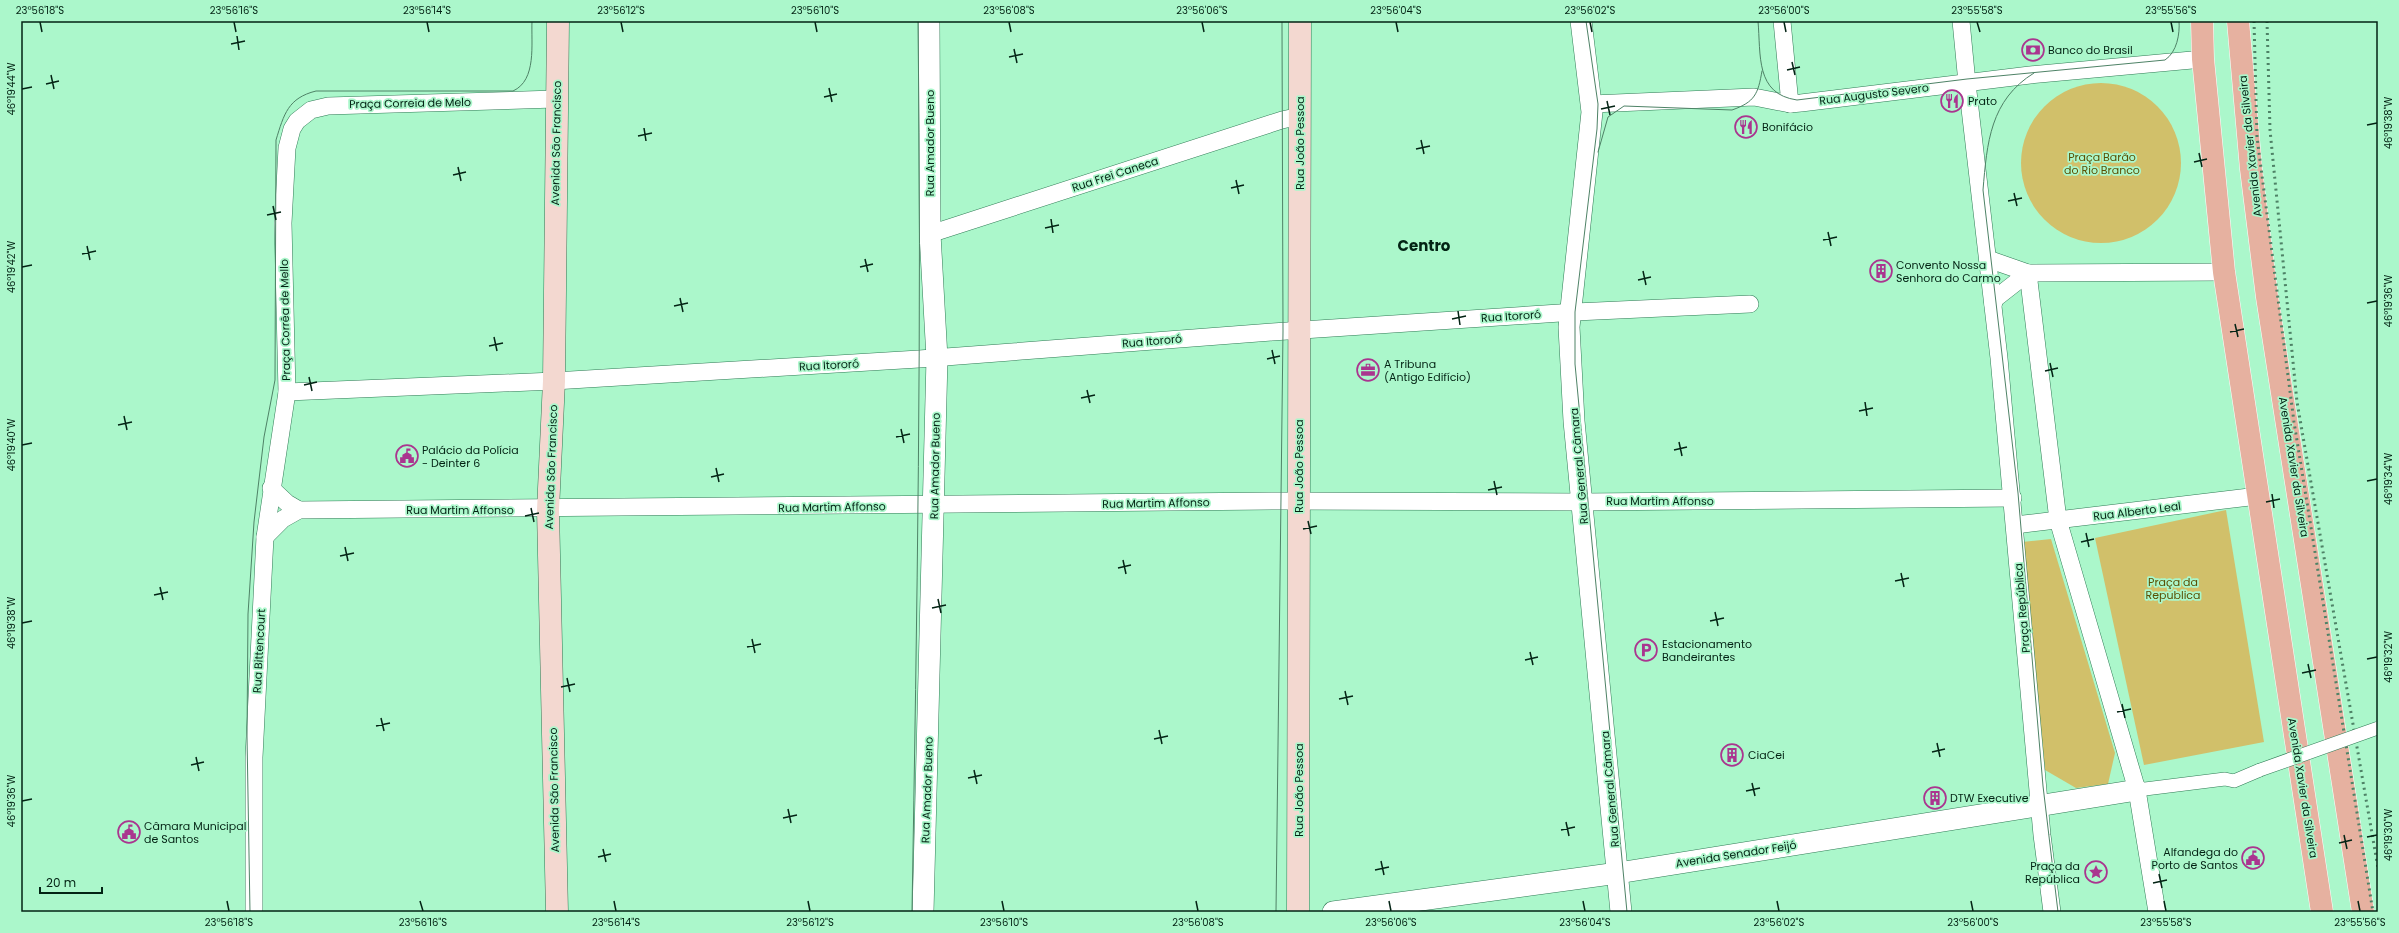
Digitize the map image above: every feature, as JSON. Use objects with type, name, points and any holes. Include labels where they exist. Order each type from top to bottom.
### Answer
[{"type":"main road","name":"Avenida São Francisco","points":[[557,912],[548,510],[554,381],[558,21]]},
{"type":"main road","name":"Rua João Pessoa","points":[[1298,912],[1300,21]]},
{"type":"main road","name":"Avenida Xavier da Silveira","points":[[2202,21],[2203,59],[2224,272],[2322,912]]},
{"type":"main road","name":"Avenida Xavier da Silveira","points":[[2238,21],[2251,169],[2267,297],[2364,912]]},
{"type":"street","name":"Rua Amador Bueno","points":[[923,912],[937,358],[930,234],[929,21]]},
{"type":"street","name":"Rua General Câmara","points":[[1582,21],[1592,104],[1569,313],[1574,421],[1618,873],[1620,912]]},
{"type":"street","points":[[1782,21],[1790,104]]},
{"type":"street","name":"Praça República","points":[[1962,21],[1967,83],[1993,304],[2013,498],[2039,806],[2052,912]]},
{"type":"street","name":"Rua Augusto Severo","points":[[1592,104],[1754,97],[1790,104],[1967,83],[2203,59]]},
{"type":"street","name":"Praça Correia de Melo","points":[[287,148],[292,129],[297,121],[311,110],[328,106],[556,100]]},
{"type":"street","name":"Rua Frei Caneca","points":[[930,234],[1271,123],[1300,116]]},
{"type":"street","name":"Praça Corrêa de Mello","points":[[287,148],[283,223],[287,392],[554,381]]},
{"type":"street","points":[[1988,259],[2028,273],[2224,272]]},
{"type":"street","points":[[1993,304],[1996,298],[2028,273]]},
{"type":"street","points":[[2028,273],[2058,520],[2138,790],[2157,912]]},
{"type":"street","name":"Rua Itororó","points":[[554,381],[937,358],[1299,330],[1569,313],[1750,304]]},
{"type":"street","name":"Rua Bittencourt","points":[[254,912],[254,757],[265,537],[271,488],[287,392]]},
{"type":"street","points":[[271,488],[287,503],[299,510]]},
{"type":"street","name":"Rua Alberto Leal","points":[[2015,525],[2258,496]]},
{"type":"street","name":"Rua Martim Affonso","points":[[299,510],[548,510],[1299,501],[1583,502],[2013,498]]},
{"type":"street","points":[[265,537],[283,519],[299,510]]},
{"type":"street","points":[[2138,790],[2225,779],[2234,781],[2260,770],[2378,728]]},
{"type":"street","name":"Avenida Senador Feijó","points":[[1333,912],[1618,873],[2138,790]]},
{"type":"green space","name":"Praça Barão do Rio Branco","points":[[2093,83],[2109,83],[2124,86],[2139,92],[2158,106],[2172,125],[2175,132],[2181,155],[2181,171],[2175,194],[2172,201],[2158,220],[2139,234],[2124,240],[2109,243],[2093,243],[2078,240],[2063,234],[2044,220],[2039,214],[2030,201],[2024,186],[2021,171],[2021,155],[2024,140],[2030,125],[2044,106],[2050,101],[2063,92],[2078,86]]},
{"type":"green space","name":"Praça da Republica","points":[[2226,510],[2264,742],[2144,765],[2095,538]]},
{"type":"green space","points":[[2051,539],[2115,753],[2108,784],[2076,788],[2045,770],[2022,542]]},
{"type":"tram line","points":[[250,912],[247,736],[248,614],[254,522],[264,437],[275,380],[276,140],[288,108],[299,98],[316,91],[513,91],[521,86],[526,79],[529,70],[532,50],[532,21]]},
{"type":"tram line","points":[[912,912],[919,355],[918,21]]},
{"type":"tram line","points":[[1276,912],[1283,331],[1282,21]]},
{"type":"tram line","points":[[1586,21],[1598,104],[1597,129],[1575,312],[1575,364],[1627,912]]},
{"type":"tram line","points":[[1758,21],[1761,59],[1763,71],[1767,81],[1774,90],[1783,96],[1797,100],[1967,79],[2165,60],[2175,48],[2179,31],[2179,21]]},
{"type":"tram line","points":[[1598,152],[1608,117],[1624,106],[1732,110],[1746,104],[1751,100],[1759,86],[1762,71]]},
{"type":"tram line","points":[[2034,73],[2019,84],[2008,96],[2000,109],[1989,139],[1983,190],[2018,493],[2043,786],[2058,912]]},
{"type":"railway","points":[[2254,21],[2257,137],[2294,422],[2373,912]]},
{"type":"railway","points":[[2267,21],[2270,130],[2297,402],[2378,868]]},
{"type":"place","name":"Banco do Brasil","points":[[2033,50]]},
{"type":"place","name":"Prato","points":[[1952,101]]},
{"type":"place","name":"Bonifácio","points":[[1746,127]]},
{"type":"place","name":"Convento Nossa Senhora do Carmo","points":[[1881,271]]},
{"type":"place","name":"A Tribuna (Antigo Edifício)","points":[[1368,370]]},
{"type":"place","name":"Palácio da Polícia - Deinter 6","points":[[407,456]]},
{"type":"place","name":"Estacionamento Bandeirantes","points":[[1646,650]]},
{"type":"place","name":"CiaCei","points":[[1732,755]]},
{"type":"place","name":"DTW Executive","points":[[1935,798]]},
{"type":"place","name":"Câmara Municipal de Santos","points":[[129,832]]},
{"type":"place","name":"Alfandega do Porto de Santos","points":[[2253,858]]},
{"type":"place","name":"Praça da República","points":[[2096,872]]},
{"type":"district","name":"Centro","points":[[1424,246]]}]
